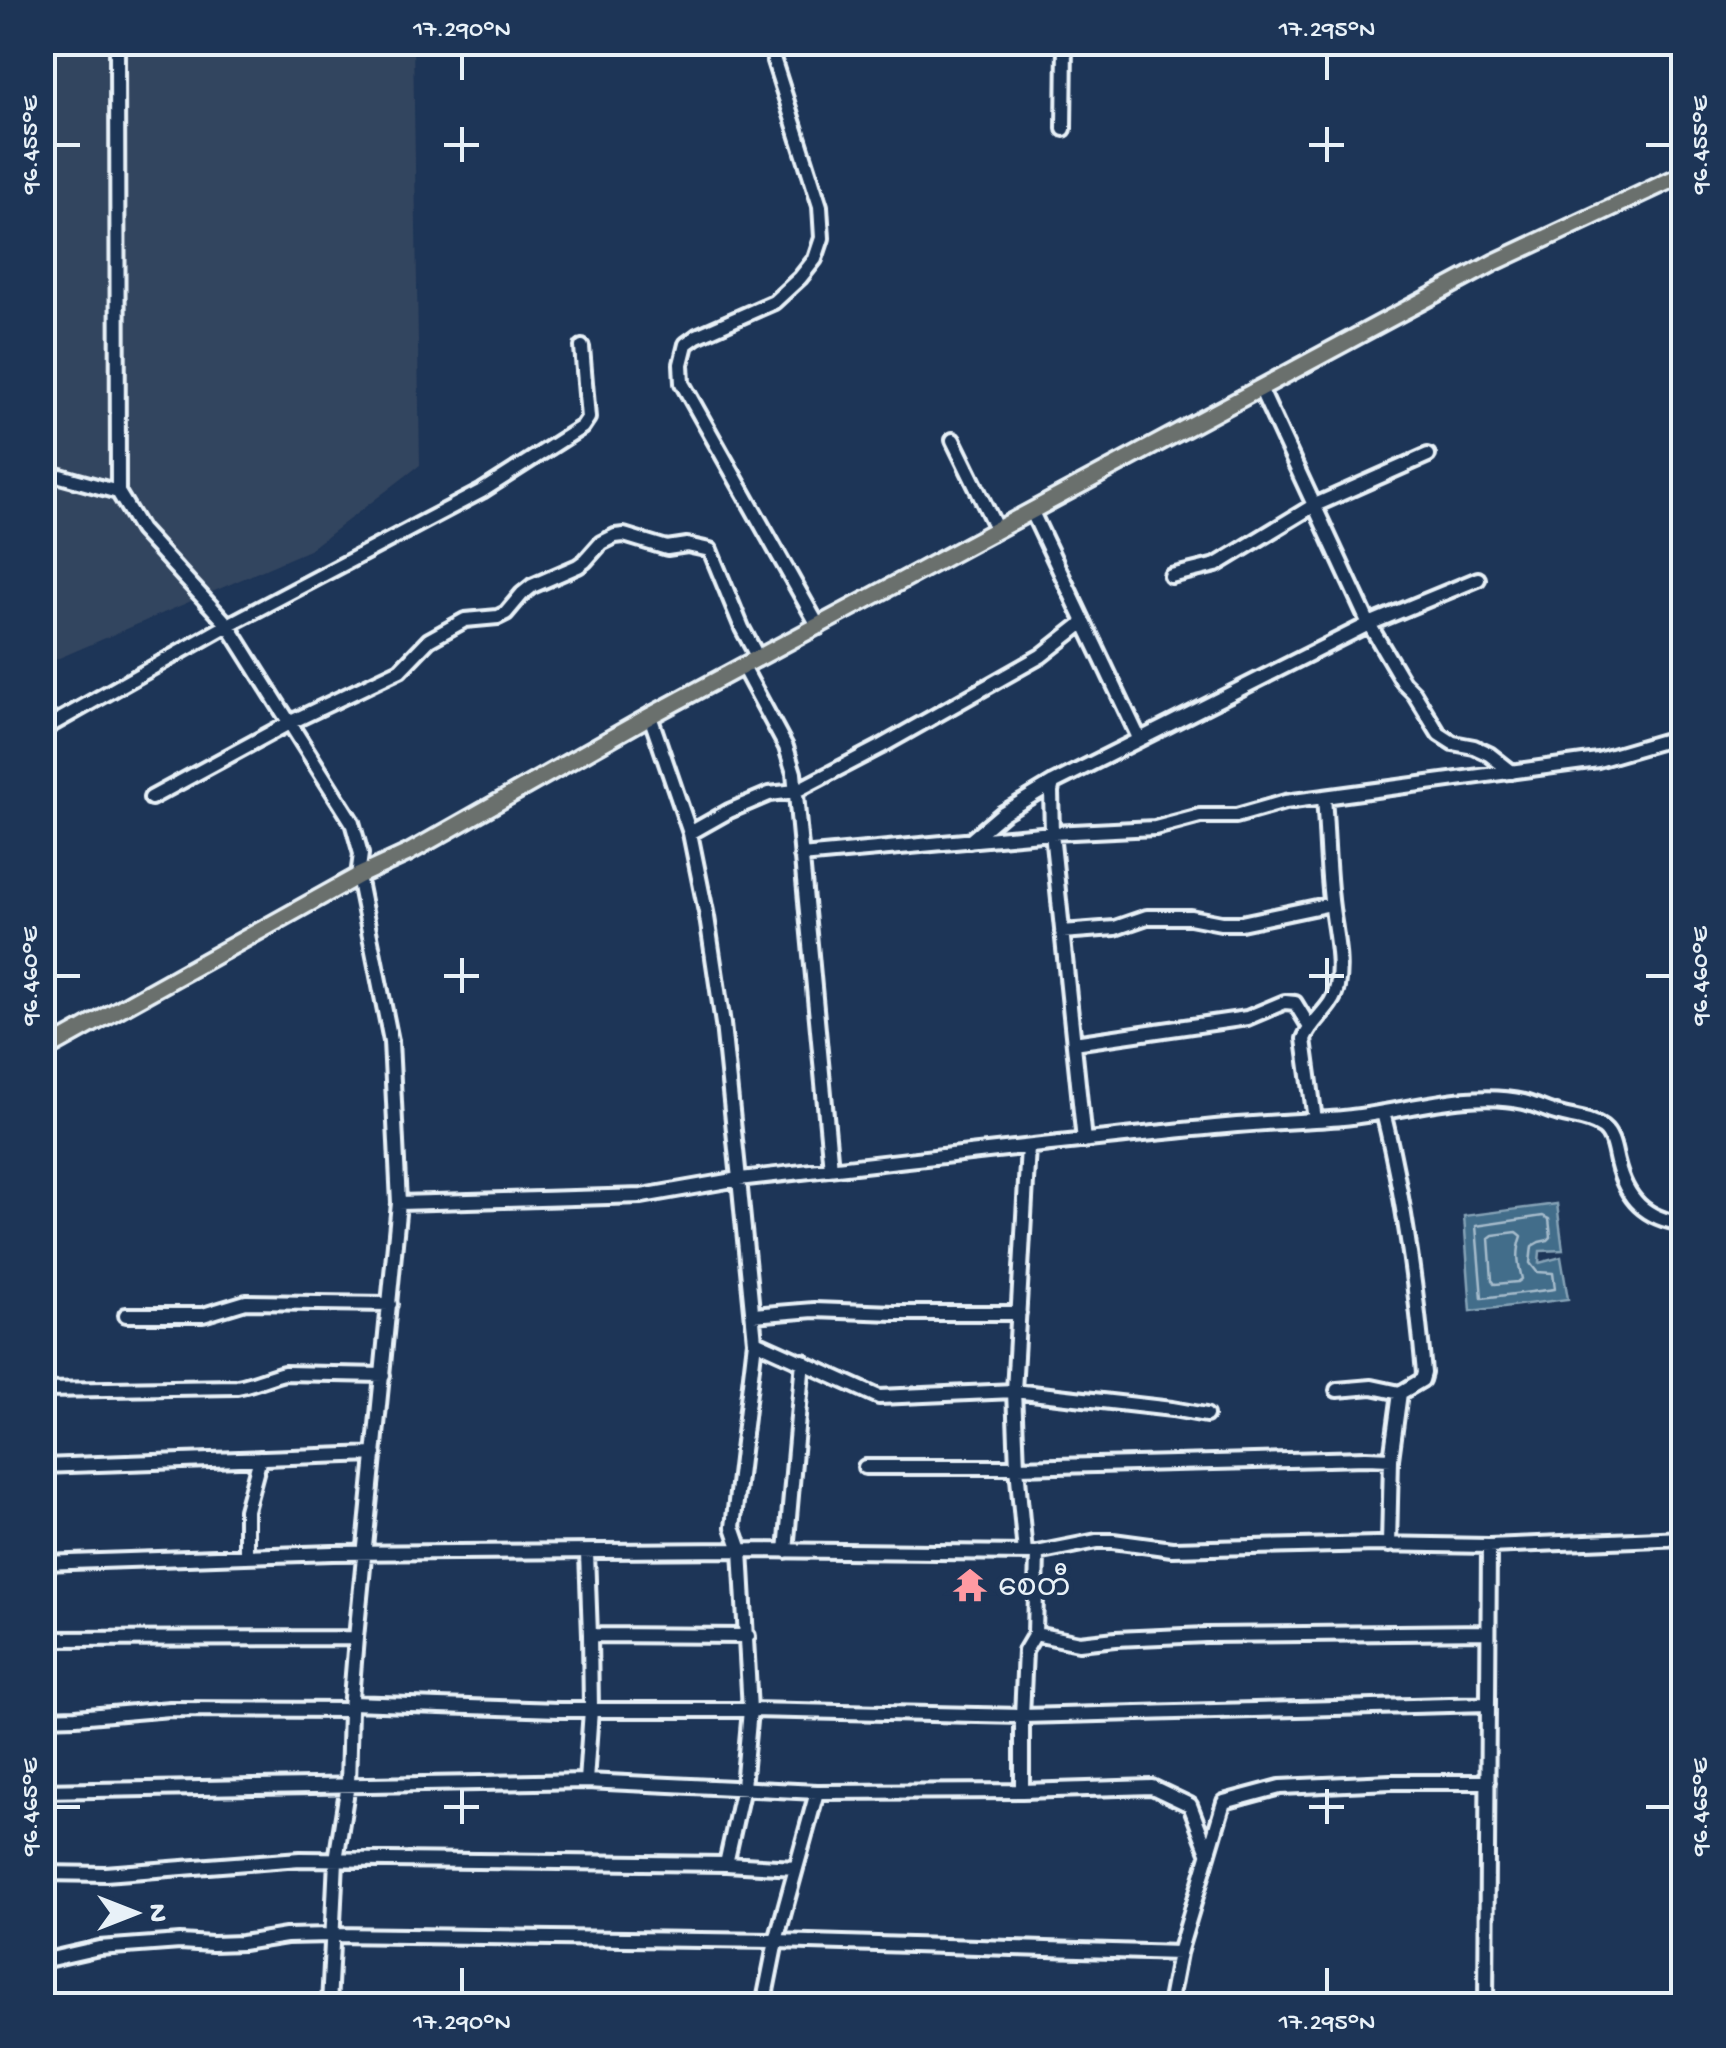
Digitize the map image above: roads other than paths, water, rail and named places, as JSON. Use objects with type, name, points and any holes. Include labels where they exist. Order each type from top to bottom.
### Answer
[{"type":"main road","points":[[42,1052],[650,716],[1494,262],[1684,174]]},
{"type":"street","points":[[117,42],[118,492],[142,530],[228,625],[352,822],[361,854],[358,876],[392,1041],[399,1203],[356,1638],[348,1784],[336,1860],[329,2006]]},
{"type":"street","points":[[1064,42],[1064,129]]},
{"type":"street","points":[[774,61],[820,206],[822,238],[815,259],[774,302],[686,344],[682,383],[819,626]]},
{"type":"street","points":[[42,730],[228,625],[482,491],[582,427],[588,418],[582,347]]},
{"type":"street","points":[[1260,388],[1369,624],[1403,682],[1414,692],[1439,734],[1454,743],[1474,746],[1512,772]]},
{"type":"street","points":[[953,440],[997,530]]},
{"type":"street","points":[[1171,576],[1216,565],[1313,506],[1428,456]]},
{"type":"street","points":[[42,471],[118,492]]},
{"type":"street","points":[[1032,512],[1139,738]]},
{"type":"street","points":[[152,798],[291,722],[400,670],[430,640],[465,620],[506,613],[532,586],[578,566],[601,543],[615,536],[667,548],[710,550],[758,658]]},
{"type":"street","points":[[970,841],[1003,813],[1139,738],[1369,624],[1478,579]]},
{"type":"street","points":[[690,833],[769,794],[796,791],[880,747],[1041,656],[1084,622]]},
{"type":"street","points":[[743,667],[786,747],[794,773],[831,1169]]},
{"type":"street","points":[[650,716],[690,833],[707,917],[723,1024],[755,1341],[733,1528],[741,1550],[750,1710],[743,1787],[726,1864]]},
{"type":"street","points":[[801,856],[1155,828],[1200,816],[1236,816],[1285,802],[1598,760],[1684,735]]},
{"type":"street","points":[[1053,783],[1052,834],[1084,1142]]},
{"type":"street","points":[[1315,1120],[1304,1039],[1309,1026],[1334,999],[1338,984],[1324,797]]},
{"type":"street","points":[[1062,932],[1115,928],[1147,917],[1241,922],[1332,904]]},
{"type":"street","points":[[1074,1043],[1246,1018],[1284,1002],[1295,1003],[1309,1026]]},
{"type":"street","points":[[399,1203],[642,1196],[739,1179],[1485,1099],[1522,1102],[1603,1128],[1612,1139],[1620,1173],[1646,1213],[1684,1224]]},
{"type":"street","points":[[1337,1390],[1372,1388],[1400,1393],[1422,1380],[1424,1373],[1395,1164],[1382,1112]]},
{"type":"street","points":[[1022,1790],[1025,1651],[1035,1634],[1031,1553],[1017,1466],[1014,1391],[1028,1148]]},
{"type":"street","points":[[126,1316],[203,1316],[246,1302],[390,1304]]},
{"type":"street","points":[[753,1315],[814,1310],[1019,1312]]},
{"type":"street","points":[[755,1341],[879,1397],[1014,1391],[1206,1415]]},
{"type":"street","points":[[786,1551],[803,1361]]},
{"type":"street","points":[[42,1390],[238,1387],[284,1373],[383,1376]]},
{"type":"street","points":[[1389,1544],[1391,1459],[1400,1393]]},
{"type":"street","points":[[42,1466],[375,1454]]},
{"type":"street","points":[[246,1555],[246,1510],[260,1458]]},
{"type":"street","points":[[865,1467],[1391,1459]]},
{"type":"street","points":[[42,1563],[246,1555],[741,1550],[1031,1553],[1097,1541],[1172,1549],[1489,1546],[1684,1538]]},
{"type":"street","points":[[1486,2006],[1489,1546]]},
{"type":"street","points":[[586,1781],[591,1710],[587,1553]]},
{"type":"street","points":[[1035,1634],[1078,1643],[1206,1635],[1488,1632]]},
{"type":"street","points":[[590,1634],[748,1636]]},
{"type":"street","points":[[42,1639],[356,1638]]},
{"type":"street","points":[[42,1718],[170,1709],[351,1706],[1022,1716],[1488,1704]]},
{"type":"street","points":[[42,1790],[586,1781],[817,1792],[1152,1787],[1190,1805],[1208,1852]]},
{"type":"street","points":[[1169,2006],[1180,1953],[1224,1802],[1280,1787],[1488,1782]]},
{"type":"street","points":[[763,2006],[776,1941],[817,1792]]},
{"type":"street","points":[[42,1874],[105,1874],[300,1859],[796,1868]]},
{"type":"street","points":[[42,1960],[116,1947],[180,1942],[227,1944],[332,1935],[776,1941],[1180,1953]]},
{"type":"water","points":[[1557,1204],[1563,1250],[1540,1251],[1539,1263],[1561,1257],[1568,1299],[1471,1311],[1464,1216]]},
{"type":"place","name":"စေတီ","points":[[970,1585]]}]
